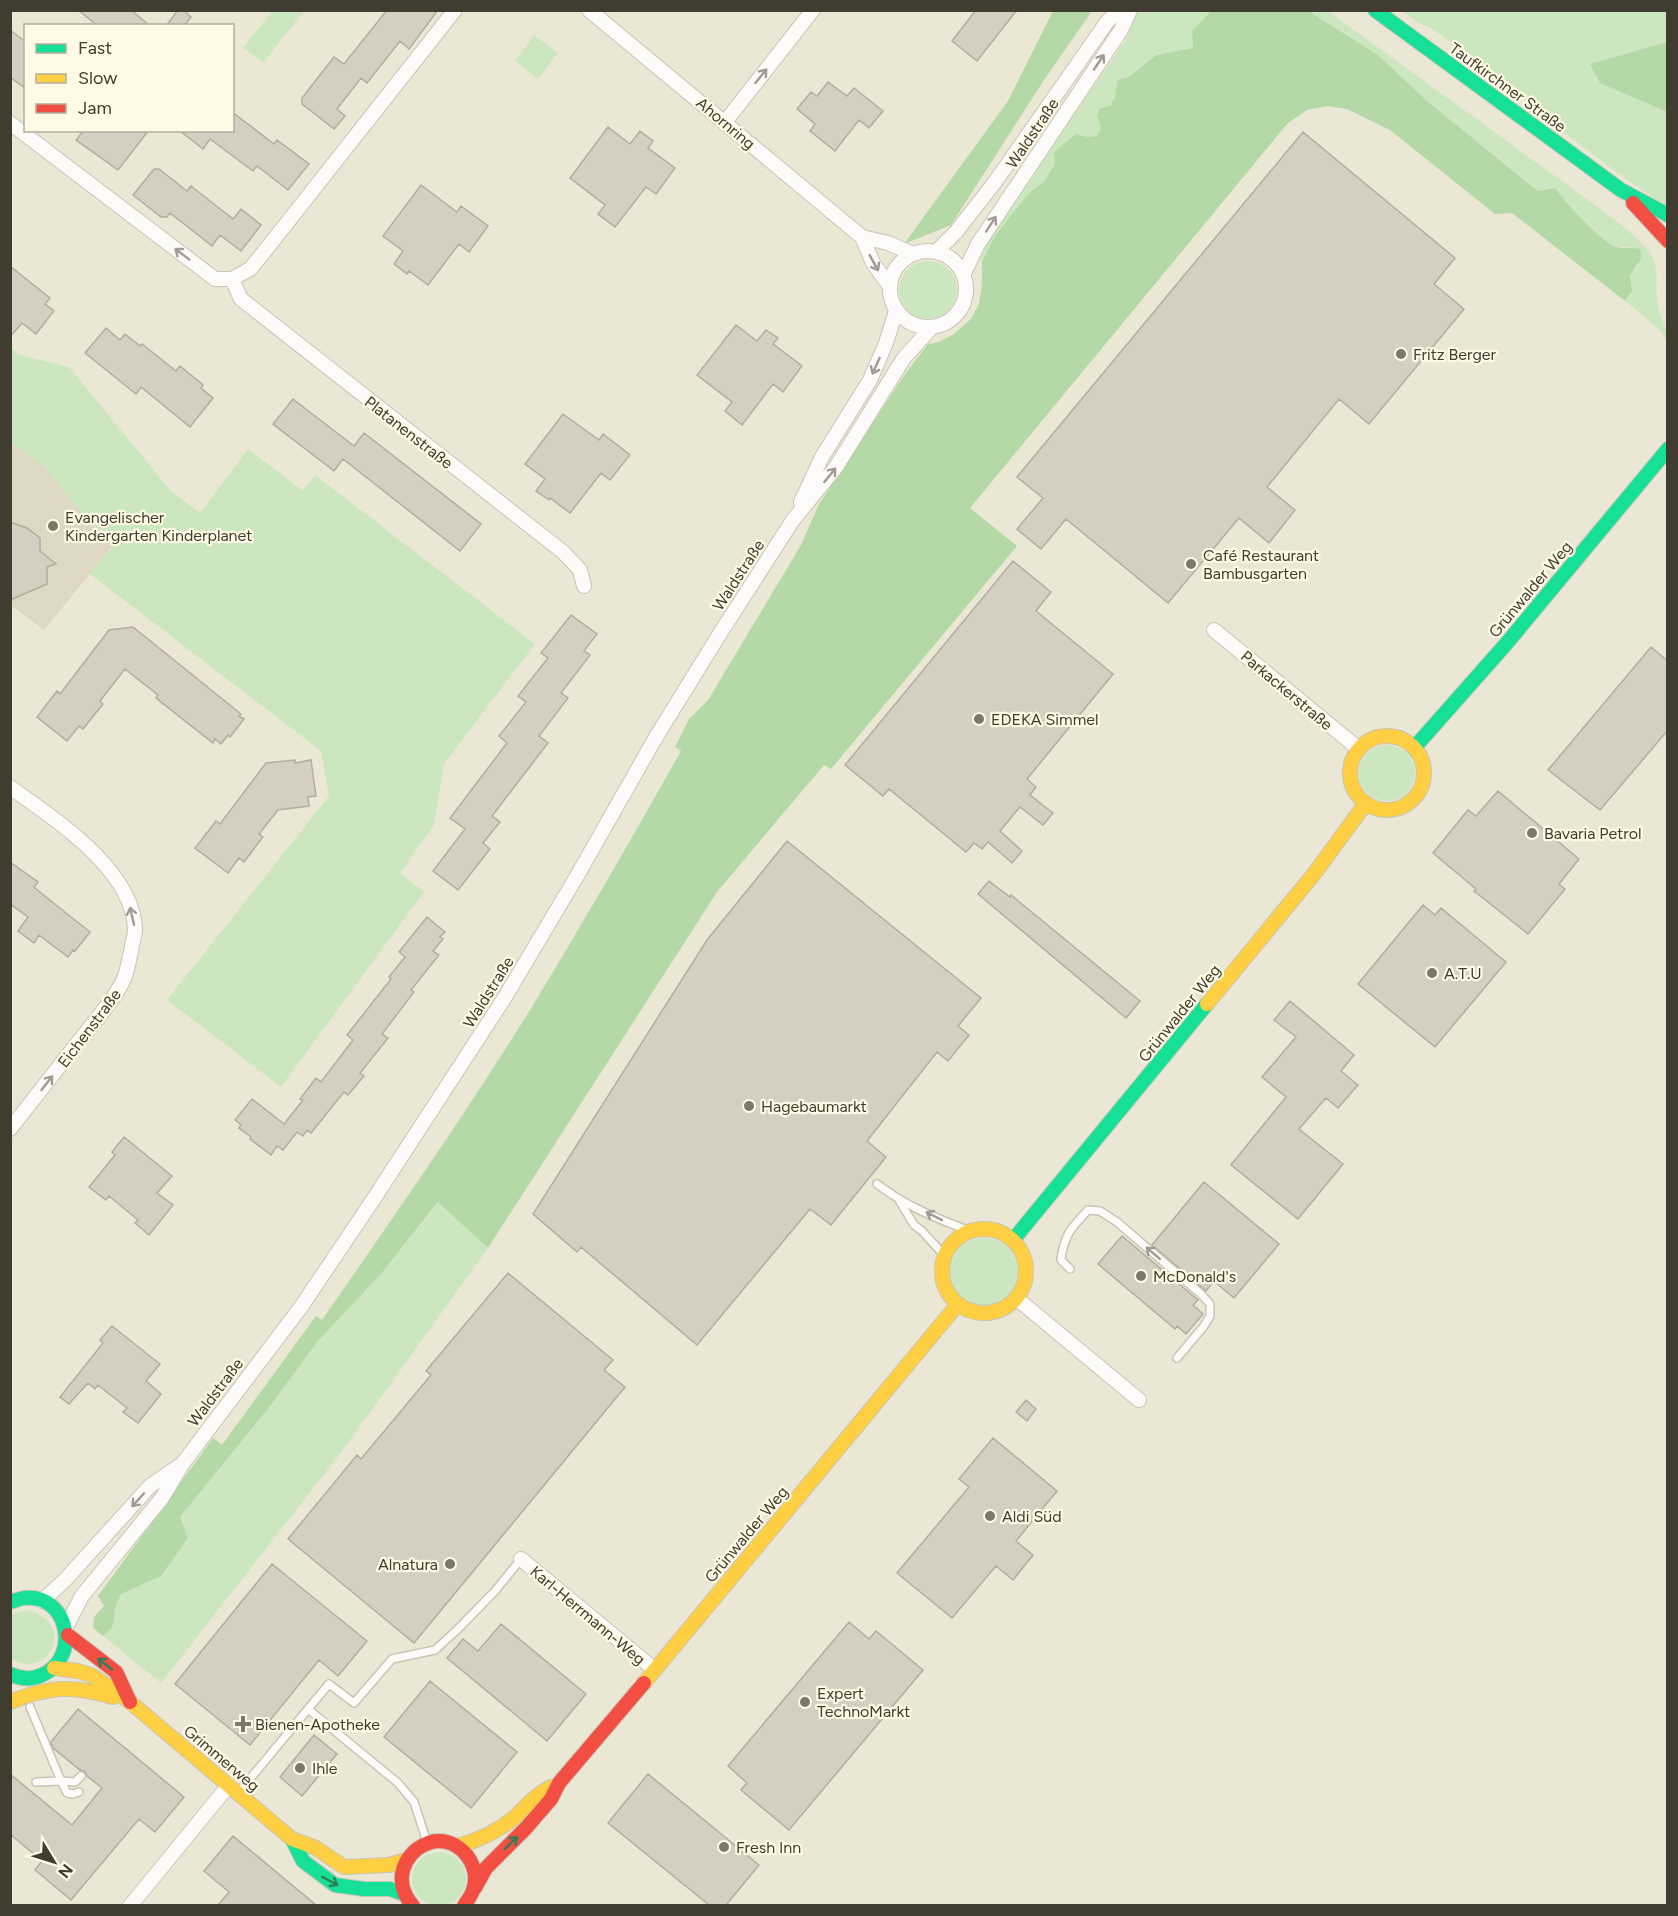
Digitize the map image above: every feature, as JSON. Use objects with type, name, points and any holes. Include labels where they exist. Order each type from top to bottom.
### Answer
[{"type":"main road","name":"Taufkirchner Straße","points":[[1375,10],[1621,190],[1668,215]]},
{"type":"main road","name":"Taufkirchner Straße","points":[[1621,190],[1668,241]]},
{"type":"main road","name":"Grünwalder Weg","points":[[1414,748],[1506,644],[1668,450]]},
{"type":"main road","points":[[1393,736],[1405,740],[1414,748],[1421,758],[1424,782],[1417,796],[1405,806],[1392,810],[1378,809],[1357,795],[1350,772],[1359,749],[1369,741],[1393,736]]},
{"type":"main road","name":"Grünwalder Weg","points":[[1013,1240],[1314,874],[1366,803]]},
{"type":"main road","points":[[981,1228],[1004,1233],[1013,1240],[1021,1250],[1026,1268],[1023,1287],[1009,1305],[991,1313],[979,1313],[958,1304],[949,1295],[943,1282],[944,1255],[959,1236],[981,1228]]},
{"type":"main road","name":"Grünwalder Weg","points":[[464,1905],[471,1897],[486,1868],[551,1799],[559,1783],[958,1304]]},
{"type":"main road","points":[[10,1602],[26,1598],[42,1601],[57,1611],[67,1631]]},
{"type":"main road","name":"Waldstraße","points":[[54,1668],[65,1653],[67,1631]]},
{"type":"main road","name":"Grimmerweg","points":[[67,1631],[116,1672],[130,1702]]},
{"type":"main road","points":[[13,1678],[30,1679],[43,1676],[54,1668]]},
{"type":"main road","name":"Grimmerweg","points":[[54,1668],[93,1676],[130,1702],[292,1839],[316,1848],[344,1867],[365,1867],[406,1860]]},
{"type":"main road","points":[[10,1702],[40,1690],[53,1688],[87,1689],[130,1702]]},
{"type":"main road","name":"Grünwalder Weg","points":[[428,1842],[438,1840],[458,1845],[474,1842],[493,1834],[543,1790],[559,1783]]},
{"type":"main road","name":"Grimmerweg","points":[[292,1839],[303,1861],[335,1885],[390,1889],[409,1900]]},
{"type":"main road","points":[[409,1900],[401,1883],[402,1871],[406,1860],[415,1849],[428,1842]]},
{"type":"main road","points":[[458,1845],[471,1859],[475,1869],[475,1888]]},
{"type":"street","points":[[10,123],[215,279],[232,279],[250,269],[455,10]]},
{"type":"street","name":"Ahornring","points":[[589,10],[862,237],[888,243],[913,254]]},
{"type":"street","points":[[725,122],[813,10]]},
{"type":"street","name":"Waldstraße","points":[[936,252],[956,232],[994,182],[1107,22],[1119,10]]},
{"type":"street","name":"Waldstraße","points":[[67,1631],[82,1596],[162,1498],[183,1463],[300,1307],[373,1200],[487,1025],[571,886],[656,737],[793,520],[836,467],[904,358],[932,327],[946,323],[957,314],[964,303],[966,289],[963,275],[978,244],[1121,30],[1130,10]]},
{"type":"street","name":"Ahornring","points":[[862,237],[873,263],[890,287]]},
{"type":"street","points":[[932,327],[912,324],[896,311],[891,299],[890,287],[897,267],[913,254],[924,251],[936,252],[952,261],[963,275]]},
{"type":"street","name":"Platanenstraße","points":[[232,279],[241,299],[562,552],[580,570],[584,586]]},
{"type":"street","name":"Waldstraße","points":[[793,520],[822,457],[870,380],[886,343],[896,311]]},
{"type":"street","name":"Parkackerstraße","points":[[1214,630],[1359,749]]},
{"type":"street","name":"Eichenstraße","points":[[10,787],[78,839],[107,866],[124,891],[135,929],[125,980],[10,1129]]},
{"type":"street","points":[[1016,1298],[1139,1400]]},
{"type":"street","name":"Waldstraße","points":[[42,1601],[65,1580],[150,1486],[183,1463]]},
{"type":"street","name":"Karl-Herrmann-Weg","points":[[521,1559],[655,1670]]},
{"type":"street","points":[[130,1905],[234,1789]]},
{"type":"lane","points":[[877,1184],[899,1200],[932,1217],[970,1231]]},
{"type":"lane","points":[[899,1200],[914,1225],[944,1255]]},
{"type":"lane","points":[[1070,1269],[1061,1260],[1063,1242],[1076,1222],[1088,1210],[1100,1211],[1117,1222],[1202,1294],[1210,1304],[1210,1316],[1204,1326],[1177,1358]]},
{"type":"lane","points":[[234,1789],[329,1684],[354,1703],[392,1659],[435,1650],[487,1598],[521,1559]]},
{"type":"lane","points":[[30,1707],[67,1793],[79,1792]]},
{"type":"lane","points":[[308,1709],[398,1783],[414,1802],[428,1842]]},
{"type":"lane","points":[[36,1782],[75,1782],[81,1776]]},
{"type":"shaded area","name":"Evangelischer Kindergarten Kinderplanet","points":[[10,444],[20,448],[46,468],[80,511],[111,541],[111,548],[44,630],[11,605]]},
{"type":"green space","points":[[272,11],[304,11],[263,63],[243,48]]},
{"type":"green space","points":[[1053,11],[1092,11],[1044,80],[951,225],[904,244],[1008,101]]},
{"type":"green space","points":[[1138,11],[1211,11],[1192,31],[1193,48],[1156,55],[1130,76],[1117,81],[1115,97],[1111,105],[1099,109],[1097,116],[1101,128],[1097,136],[1088,137],[1076,134],[1054,152],[1055,164],[1044,182],[1032,190],[995,236],[982,262],[979,259],[992,233],[1125,41]]},
{"type":"green space","points":[[1211,11],[1311,11],[1378,55],[1427,101],[1538,191],[1555,188],[1583,220],[1609,243],[1619,248],[1640,249],[1642,257],[1630,276],[1632,291],[1625,301],[1512,213],[1495,214],[1390,130],[1347,109],[1327,106],[1307,110],[1288,123],[970,508],[1017,546],[831,769],[824,765],[717,892],[488,1248],[438,1202],[381,1274],[317,1342],[271,1405],[180,1517],[188,1538],[161,1576],[121,1594],[115,1607],[113,1624],[103,1636],[93,1628],[94,1617],[104,1606],[98,1596],[213,1438],[222,1445],[316,1316],[322,1320],[480,1089],[607,881],[681,751],[675,747],[689,719],[708,700],[801,545],[819,504],[905,374],[928,344],[939,342],[954,334],[971,319],[979,304],[982,262],[995,236],[1032,190],[1044,182],[1055,164],[1054,152],[1076,134],[1088,137],[1097,136],[1101,128],[1097,116],[1099,109],[1111,105],[1115,97],[1117,81],[1130,76],[1156,55],[1193,48],[1192,31]]},
{"type":"green space","points":[[1311,11],[1328,11],[1618,222],[1634,236],[1645,247],[1655,264],[1657,301],[1667,342],[1660,330],[1625,301],[1632,291],[1630,276],[1639,265],[1630,247],[1617,247],[1600,236],[1555,188],[1539,191],[1427,101],[1378,55]]},
{"type":"green space","points":[[1402,11],[1667,11],[1667,42],[1590,64],[1600,83],[1667,112],[1667,206],[1628,181],[1506,85],[1488,76],[1479,63],[1434,30]]},
{"type":"green space","points":[[534,35],[558,53],[538,79],[515,61]]},
{"type":"green space","points":[[1667,42],[1667,112],[1600,83],[1590,64]]},
{"type":"green space","points":[[928,261],[939,263],[952,274],[957,290],[955,301],[944,314],[928,319],[917,317],[904,306],[899,290],[901,279],[912,266]]},
{"type":"green space","points":[[11,347],[20,355],[69,367],[170,490],[200,513],[248,449],[303,491],[315,475],[535,644],[444,764],[434,825],[400,873],[424,892],[281,1087],[167,1000],[329,796],[321,751],[90,574],[111,548],[111,541],[80,511],[46,468],[11,444]]},
{"type":"green space","points":[[1381,745],[1393,745],[1403,749],[1411,757],[1415,773],[1411,789],[1403,797],[1393,801],[1381,801],[1371,797],[1363,789],[1359,779],[1359,767],[1363,757],[1371,749]]},
{"type":"green space","points":[[439,1202],[488,1248],[343,1450],[161,1683],[103,1636],[113,1624],[115,1607],[121,1594],[161,1576],[188,1538],[180,1517],[271,1405],[317,1342],[381,1274]]},
{"type":"green space","points":[[977,1238],[991,1238],[1003,1243],[1013,1253],[1018,1272],[1013,1291],[1003,1301],[991,1306],[977,1306],[965,1301],[955,1291],[950,1279],[950,1265],[955,1253],[965,1243]]},
{"type":"green space","points":[[28,1610],[43,1617],[52,1626],[54,1637],[52,1648],[46,1657],[37,1662],[25,1664],[11,1659],[11,1617],[15,1613]]},
{"type":"green space","points":[[434,1852],[444,1852],[454,1856],[462,1864],[466,1879],[462,1894],[454,1902],[444,1906],[434,1906],[424,1902],[416,1894],[412,1884],[412,1874],[416,1864],[424,1856]]},
{"type":"building","points":[[78,10],[131,10],[148,24],[96,24]]},
{"type":"building","points":[[178,10],[183,10],[191,17],[186,24],[168,24]]},
{"type":"building","points":[[387,10],[438,10],[409,49],[400,41],[367,83],[361,78],[337,109],[345,116],[334,129],[302,104],[302,98],[334,57],[344,64]]},
{"type":"building","points":[[976,10],[1017,10],[977,61],[952,41]]},
{"type":"building","points":[[10,30],[24,40],[24,88],[10,77]]},
{"type":"building","points":[[828,82],[847,96],[854,88],[883,111],[869,128],[859,120],[835,151],[810,131],[815,124],[797,109],[811,92],[817,96]]},
{"type":"building","points":[[234,114],[274,144],[277,140],[309,164],[288,190],[257,166],[253,171],[210,139],[203,149],[182,132],[234,132]]},
{"type":"building","points":[[608,127],[630,144],[640,131],[653,141],[648,148],[675,168],[656,194],[646,187],[615,227],[598,214],[605,205],[570,178]]},
{"type":"building","points":[[82,132],[147,132],[118,170],[76,140]]},
{"type":"building","points":[[1303,132],[1455,258],[1434,284],[1464,309],[1369,424],[1339,399],[1267,487],[1295,510],[1269,543],[1239,518],[1168,603],[1066,519],[1041,549],[1017,529],[1043,498],[1017,477]]},
{"type":"building","points":[[154,169],[159,169],[187,191],[191,186],[233,219],[241,209],[261,225],[241,251],[220,235],[212,246],[170,213],[167,217],[161,217],[133,195]]},
{"type":"building","points":[[421,185],[457,212],[461,206],[488,226],[469,252],[459,244],[428,285],[409,271],[407,274],[394,264],[403,251],[383,236]]},
{"type":"building","points":[[10,266],[50,298],[45,304],[54,311],[36,334],[22,323],[10,337]]},
{"type":"building","points":[[736,325],[757,341],[766,330],[778,338],[773,344],[802,366],[783,392],[773,384],[742,425],[725,411],[732,402],[697,375]]},
{"type":"building","points":[[106,328],[120,340],[125,334],[140,346],[142,344],[176,371],[180,366],[203,385],[201,388],[213,398],[190,427],[141,387],[136,394],[85,353]]},
{"type":"building","points":[[293,399],[354,446],[364,433],[481,524],[460,551],[343,459],[334,471],[273,424]]},
{"type":"building","points":[[563,414],[599,440],[603,434],[630,455],[610,480],[601,473],[570,513],[536,491],[545,479],[525,464]]},
{"type":"building","points":[[10,522],[27,528],[40,538],[40,551],[56,564],[47,567],[47,584],[10,600]]},
{"type":"building","name":"EDEKA Simmel","points":[[1013,561],[1051,592],[1036,611],[1113,674],[1027,779],[1036,787],[1030,795],[1053,813],[1043,825],[1020,807],[1000,831],[1022,851],[1012,863],[988,842],[982,849],[974,843],[966,852],[889,789],[883,796],[845,765]]},
{"type":"building","points":[[571,615],[597,634],[584,651],[590,655],[561,693],[568,698],[539,736],[548,743],[492,816],[500,822],[483,843],[490,849],[458,890],[433,871],[465,829],[450,818],[507,743],[499,736],[526,702],[518,696],[548,658],[541,653]]},
{"type":"building","points":[[133,627],[241,714],[239,716],[244,719],[230,737],[228,735],[221,744],[215,739],[213,743],[156,698],[158,695],[125,669],[100,701],[103,704],[83,729],[79,726],[67,741],[37,717],[57,691],[60,694],[109,630]]},
{"type":"building","points":[[1651,647],[1668,661],[1668,730],[1600,810],[1548,770]]},
{"type":"building","points":[[295,760],[295,763],[311,760],[316,796],[308,797],[309,806],[278,810],[259,834],[263,837],[244,862],[239,858],[228,873],[195,848],[216,821],[220,824],[266,763]]},
{"type":"building","points":[[1498,791],[1579,859],[1559,884],[1565,889],[1528,934],[1474,891],[1476,889],[1433,853],[1468,810],[1476,816]]},
{"type":"building","name":"Hagebaumarkt","points":[[787,841],[981,998],[958,1026],[969,1035],[948,1061],[937,1052],[867,1141],[886,1157],[831,1225],[810,1209],[697,1345],[581,1247],[577,1252],[533,1214],[707,940]]},
{"type":"building","points":[[10,862],[38,882],[34,887],[90,932],[68,957],[39,935],[34,943],[18,931],[28,917],[10,904]]},
{"type":"building","points":[[989,881],[1010,897],[1011,895],[1140,1001],[1126,1018],[978,894]]},
{"type":"building","name":"A.T.U","points":[[1423,905],[1435,915],[1441,908],[1506,962],[1435,1047],[1358,984]]},
{"type":"building","points":[[427,917],[445,932],[440,937],[443,939],[433,951],[439,955],[411,990],[414,992],[382,1034],[388,1038],[360,1073],[364,1076],[348,1095],[344,1092],[311,1133],[307,1130],[303,1136],[297,1132],[283,1150],[277,1146],[271,1155],[250,1139],[251,1137],[239,1128],[241,1125],[235,1120],[252,1099],[284,1124],[303,1100],[300,1099],[316,1078],[321,1082],[353,1040],[347,1035],[391,979],[389,977],[405,957],[399,952]]},
{"type":"building","points":[[1290,1001],[1354,1055],[1341,1071],[1358,1085],[1338,1108],[1326,1098],[1299,1129],[1343,1164],[1298,1219],[1231,1165],[1286,1097],[1262,1077],[1296,1037],[1274,1020]]},
{"type":"building","points":[[124,1137],[172,1176],[157,1193],[173,1205],[149,1235],[135,1223],[138,1220],[109,1196],[106,1200],[89,1187],[115,1155],[112,1152]]},
{"type":"building","points":[[1204,1182],[1279,1244],[1234,1298],[1214,1281],[1206,1291],[1152,1245]]},
{"type":"building","name":"McDonald's","points":[[1122,1236],[1198,1300],[1193,1305],[1203,1314],[1186,1334],[1177,1326],[1175,1329],[1098,1264]]},
{"type":"building","points":[[508,1273],[613,1360],[604,1370],[625,1387],[414,1643],[288,1539],[357,1455],[361,1459],[431,1375],[426,1371]]},
{"type":"building","points":[[112,1326],[160,1364],[146,1381],[161,1394],[138,1423],[123,1412],[127,1408],[98,1385],[95,1389],[88,1383],[69,1404],[60,1397],[103,1343],[100,1340]]},
{"type":"building","points":[[1026,1400],[1036,1409],[1027,1421],[1016,1412]]},
{"type":"building","name":"Aldi Süd","points":[[993,1438],[1057,1491],[1016,1541],[1033,1555],[1013,1580],[996,1566],[952,1618],[897,1573],[969,1487],[959,1479]]},
{"type":"building","points":[[272,1564],[367,1641],[338,1676],[319,1660],[250,1745],[175,1684]]},
{"type":"building","points":[[849,1622],[869,1639],[876,1631],[923,1670],[789,1830],[741,1790],[747,1783],[728,1766]]},
{"type":"building","points":[[501,1624],[586,1694],[547,1741],[447,1658],[463,1639],[478,1651]]},
{"type":"building","points":[[430,1681],[517,1752],[471,1808],[384,1737]]},
{"type":"building","points":[[78,1709],[184,1797],[155,1832],[139,1819],[71,1900],[35,1870],[42,1861],[10,1834],[10,1774],[72,1825],[102,1788],[53,1748],[51,1742]]},
{"type":"building","points":[[314,1735],[337,1754],[302,1796],[280,1777]]},
{"type":"building","points":[[648,1774],[759,1865],[726,1905],[709,1905],[608,1823]]},
{"type":"building","points":[[233,1836],[316,1905],[218,1905],[229,1892],[204,1871]]},
{"type":"traffic: fast","points":[[1375,10],[1621,190],[1668,215]]},
{"type":"traffic: fast","points":[[1414,748],[1506,644],[1668,449]]},
{"type":"traffic: fast","points":[[1013,1240],[1207,1004]]},
{"type":"traffic: fast","points":[[10,1602],[24,1598],[39,1599],[51,1605],[60,1615],[65,1641],[62,1655],[55,1666],[42,1675],[26,1678],[10,1674]]},
{"type":"traffic: fast","points":[[292,1839],[303,1861],[335,1885],[364,1889],[390,1889],[404,1894]]},
{"type":"traffic: slow","points":[[1387,736],[1401,739],[1413,747],[1421,759],[1424,773],[1421,787],[1413,799],[1401,807],[1387,810],[1373,807],[1361,799],[1353,787],[1350,773],[1353,759],[1361,747],[1373,739],[1387,736]]},
{"type":"traffic: slow","points":[[1207,1004],[1314,874],[1366,803]]},
{"type":"traffic: slow","points":[[984,1229],[1000,1232],[1014,1241],[1023,1255],[1026,1271],[1023,1287],[1014,1301],[1000,1310],[984,1313],[968,1310],[954,1301],[945,1287],[942,1271],[945,1255],[954,1241],[968,1232],[984,1229]]},
{"type":"traffic: slow","points":[[644,1683],[958,1304]]},
{"type":"traffic: slow","points":[[54,1668],[78,1671],[93,1676],[130,1702],[292,1839],[316,1848],[344,1867],[389,1865],[406,1860]]},
{"type":"traffic: slow","points":[[10,1702],[37,1693],[61,1689],[86,1690],[113,1697]]},
{"type":"traffic: slow","points":[[458,1846],[501,1827],[551,1787]]},
{"type":"traffic: jam","points":[[1633,203],[1668,241]]},
{"type":"traffic: jam","points":[[68,1635],[116,1672],[130,1702]]},
{"type":"traffic: jam","points":[[475,1888],[486,1868],[551,1799],[559,1783],[644,1683]]},
{"type":"traffic: jam","points":[[413,1906],[404,1892],[403,1869],[417,1849],[429,1842],[438,1841],[455,1845],[462,1850],[472,1864],[475,1881],[472,1894],[464,1906]]},
{"type":"place","name":"Fritz Berger","points":[[1401,354]]},
{"type":"place","name":"Evangelischer Kindergarten Kinderplanet","points":[[53,526]]},
{"type":"place","name":"Café Restaurant Bambusgarten","points":[[1191,564]]},
{"type":"place","name":"EDEKA Simmel","points":[[979,719]]},
{"type":"place","name":"Bavaria Petrol","points":[[1532,833]]},
{"type":"place","name":"A.T.U","points":[[1432,973]]},
{"type":"place","name":"Hagebaumarkt","points":[[749,1106]]},
{"type":"place","name":"McDonald's","points":[[1141,1276]]},
{"type":"place","name":"Aldi Süd","points":[[990,1516]]},
{"type":"place","name":"Alnatura","points":[[450,1564]]},
{"type":"place","name":"Expert TechnoMarkt","points":[[805,1702]]},
{"type":"place","name":"Bienen-Apotheke","points":[[243,1724]]},
{"type":"place","name":"Ihle","points":[[300,1768]]},
{"type":"place","name":"Fresh Inn","points":[[724,1847]]}]
